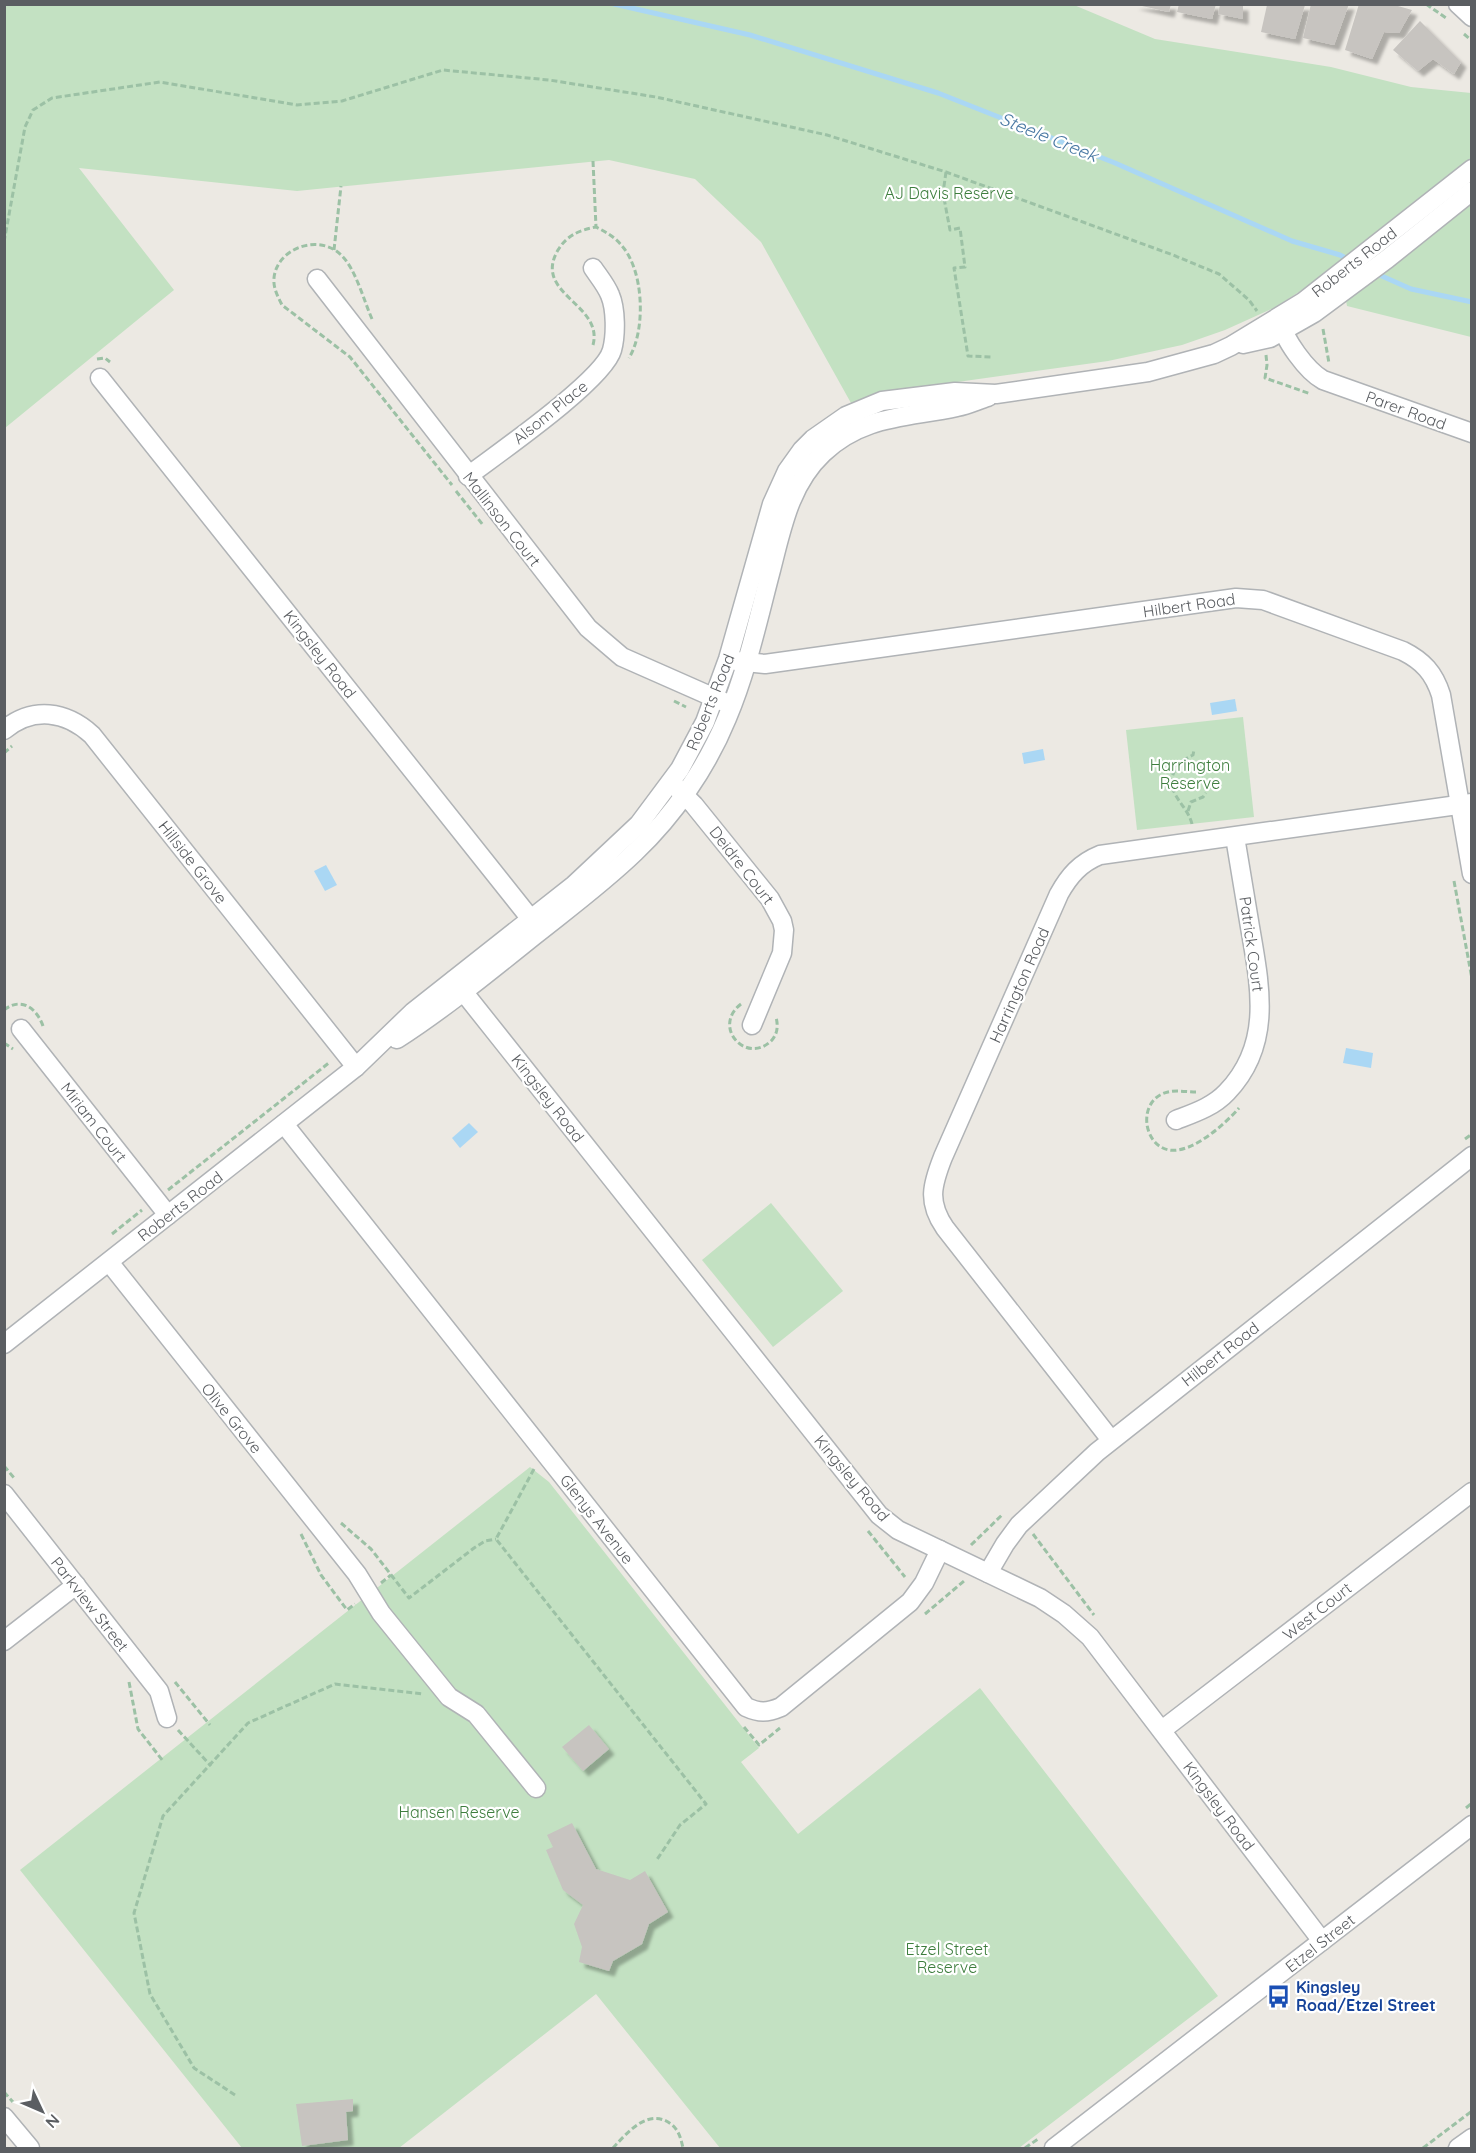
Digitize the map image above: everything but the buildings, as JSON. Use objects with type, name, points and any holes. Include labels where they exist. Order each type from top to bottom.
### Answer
[{"type":"street","points":[[1458,4],[1472,17]]},
{"type":"street","name":"Roberts Road","points":[[4,1344],[356,1067],[413,1012],[459,986],[535,925],[574,885],[678,788],[712,747],[731,706],[737,661],[772,504],[787,471],[813,439],[846,416],[882,401],[955,392],[996,394],[1148,372],[1195,360],[1231,346],[1270,338],[1379,254],[1472,169]]},
{"type":"street","name":"Roberts Road","points":[[1379,254],[1472,191]]},
{"type":"street","name":"Alsom Place","points":[[468,476],[579,390],[599,370],[612,351],[614,325],[611,297],[593,268]]},
{"type":"street","name":"Mallinson Court","points":[[316,279],[468,476],[598,638],[622,657],[731,706]]},
{"type":"street","name":"Parer Road","points":[[1284,326],[1312,372],[1323,380],[1472,433]]},
{"type":"street","name":"Kingsley Road","points":[[100,378],[535,925]]},
{"type":"street","name":"Hilbert Road","points":[[737,661],[779,662],[1236,598],[1263,600],[1403,651],[1421,661],[1433,675],[1441,695],[1466,804],[1472,874]]},
{"type":"street","name":"Roberts Road","points":[[678,788],[715,698],[737,661]]},
{"type":"street","name":"Hillside Grove","points":[[12,735],[22,718],[44,713],[76,722],[92,735],[356,1067]]},
{"type":"street","name":"Deidre Court","points":[[678,788],[770,899],[782,921],[785,940],[782,953],[752,1025]]},
{"type":"street","name":"Harrington Road","points":[[1111,1440],[945,1228],[934,1206],[934,1180],[1059,894],[1071,875],[1089,860],[1100,855],[1466,804]]},
{"type":"street","name":"Patrick Court","points":[[1176,1120],[1208,1107],[1227,1093],[1242,1073],[1254,1048],[1260,1020],[1260,987],[1235,837]]},
{"type":"street","name":"Kingsley Road","points":[[459,986],[879,1515],[898,1530],[1040,1598],[1090,1637],[1322,1941]]},
{"type":"street","name":"Miriam Court","points":[[21,1029],[168,1215]]},
{"type":"street","name":"Glenys Avenue","points":[[284,1124],[746,1707],[757,1712],[768,1712],[781,1707],[799,1694],[910,1602],[924,1583],[940,1550]]},
{"type":"street","name":"Hilbert Road","points":[[988,1573],[1019,1525],[1111,1440],[1472,1156]]},
{"type":"street","name":"Olive Grove","points":[[109,1262],[357,1574],[381,1613],[448,1697]]},
{"type":"street","name":"West Court","points":[[1162,1730],[1472,1492]]},
{"type":"street","name":"Parkview Street","points":[[4,1494],[159,1691],[167,1718]]},
{"type":"street","points":[[4,1641],[76,1585]]},
{"type":"street","points":[[448,1697],[476,1714],[536,1788]]},
{"type":"street","name":"Etzel Street","points":[[1054,2148],[1322,1941],[1467,1817]]},
{"type":"street","points":[[4,2117],[30,2148]]},
{"type":"street","points":[[1458,2148],[1472,2138]]},
{"type":"path","points":[[4,243],[25,127],[33,110],[52,98],[160,82],[297,105],[342,101],[443,70],[549,80],[656,97],[827,135],[946,172],[1219,274],[1284,326],[1323,329],[1330,364]]},
{"type":"path","points":[[593,161],[596,227]]},
{"type":"path","points":[[946,172],[943,193],[950,230],[960,228],[964,267],[954,268],[968,356],[992,357]]},
{"type":"path","points":[[334,250],[341,186]]},
{"type":"path","points":[[592,349],[595,336],[593,325],[559,289],[553,274],[553,259],[562,243],[573,234],[596,227],[610,233],[624,247],[638,286],[640,323],[628,361]]},
{"type":"path","points":[[690,716],[686,707],[691,688]]},
{"type":"path","points":[[4,753],[12,735]]},
{"type":"path","points":[[1182,825],[1192,824],[1188,811],[1174,793],[1173,776],[1181,762],[1193,755],[1194,750]]},
{"type":"path","points":[[1188,811],[1191,802],[1203,797],[1206,793]]},
{"type":"path","points":[[1453,872],[1472,979]]},
{"type":"path","points":[[745,1001],[736,1008],[729,1022],[736,1040],[742,1046],[759,1048],[773,1038],[777,1031],[775,1016]]},
{"type":"path","points":[[108,1237],[344,1052]]},
{"type":"path","points":[[1201,1090],[1166,1092],[1149,1106],[1146,1118],[1147,1130],[1166,1149],[1173,1150],[1191,1146],[1217,1130],[1244,1101]]},
{"type":"path","points":[[970,1546],[1004,1514]]},
{"type":"path","points":[[337,1519],[371,1549],[409,1598],[474,1548],[485,1541],[495,1539]]},
{"type":"path","points":[[1033,1534],[1099,1621]]},
{"type":"path","points":[[128,1679],[138,1729],[163,1761]]},
{"type":"path","points":[[235,2095],[194,2068],[150,1994],[134,1913],[163,1816],[248,1723],[335,1684],[448,1697]]},
{"type":"path","points":[[167,1718],[211,1766]]},
{"type":"path","points":[[1467,1817],[1472,1803]]},
{"type":"path","points":[[1423,2148],[1472,2111]]},
{"type":"path","points":[[613,2148],[636,2126],[648,2119],[658,2118],[675,2127],[681,2138],[682,2148]]},
{"type":"green space","name":"AJ Davis Reserve","points":[[5,5],[1074,5],[1155,39],[1331,67],[1411,87],[1471,93],[1471,337],[1347,306],[1345,295],[1320,278],[1276,307],[1225,330],[1182,345],[1108,361],[886,392],[851,403],[761,242],[695,179],[609,160],[297,191],[79,168],[174,290],[5,428]]},
{"type":"green space","name":"Harrington Reserve","points":[[1243,717],[1254,817],[1137,830],[1126,730]]},
{"type":"green space","points":[[771,1203],[843,1291],[773,1347],[702,1260]]},
{"type":"green space","name":"Hansen Reserve","points":[[530,1467],[549,1482],[759,1748],[741,1762],[798,1834],[980,1688],[1218,1996],[1019,2148],[720,2148],[596,1994],[399,2148],[242,2148],[20,1870]]},
{"type":"water","points":[[1235,699],[1237,711],[1212,715],[1210,703]]},
{"type":"water","points":[[1043,749],[1045,760],[1024,764],[1022,753]]},
{"type":"water","points":[[326,865],[337,885],[325,891],[314,871]]},
{"type":"water","points":[[1346,1048],[1373,1053],[1371,1068],[1343,1063]]},
{"type":"water","points":[[469,1123],[478,1132],[460,1148],[452,1138]]},
{"type":"waterway","name":"Steele Creek","points":[[614,4],[750,35],[938,93],[1115,163],[1292,241],[1350,260]]},
{"type":"waterway","name":"Steele Creek","points":[[1375,273],[1411,289],[1472,302]]},
{"type":"place","name":"Kingsley Road/Etzel Street","points":[[1278,1996]]},
{"type":"park label","name":"Etzel Street Reserve","points":[[947,1958]]}]
